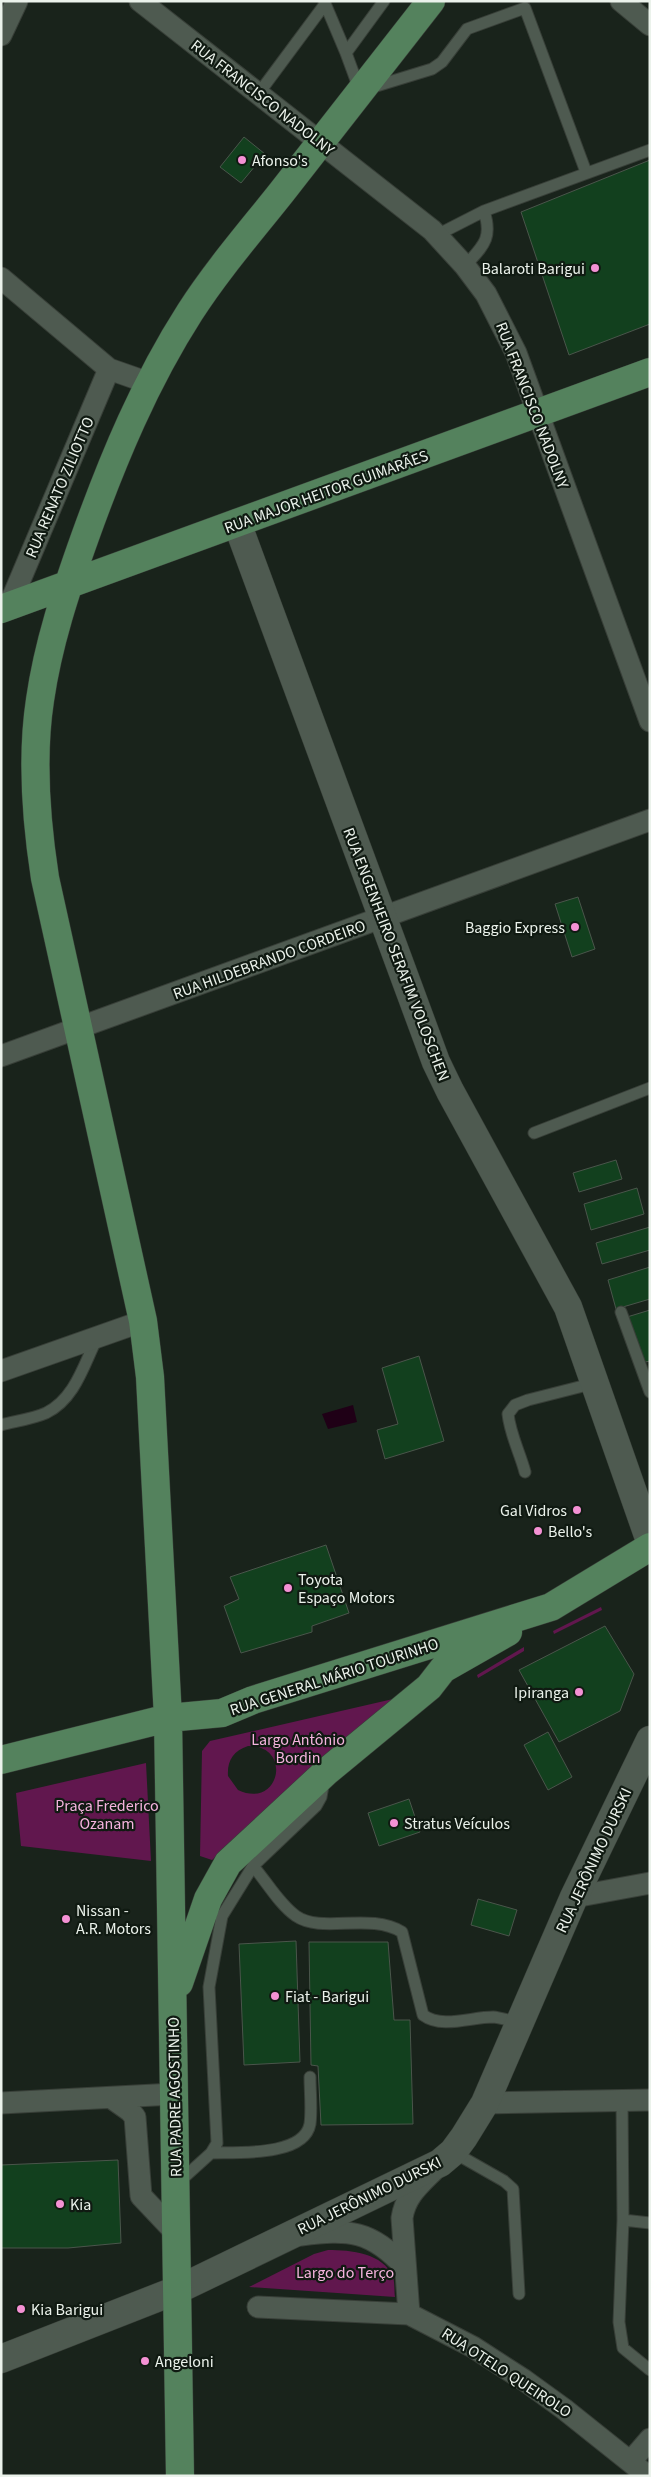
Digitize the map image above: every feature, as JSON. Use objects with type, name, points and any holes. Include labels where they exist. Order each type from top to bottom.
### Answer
[{"type":"main road","name":"RUA PADRE AGOSTINHO","points":[[184,2472],[177,2290],[168,1718],[150,1377],[143,1321],[45,878],[38,836],[36,750],[39,701],[47,661],[69,584],[100,494],[149,383],[190,312],[207,288],[431,1]]},
{"type":"main road","name":"RUA MAJOR HEITOR GUIMARÃES","points":[[5,608],[650,372]]},
{"type":"main road","name":"RUA GENERAL MÁRIO TOURINHO","points":[[1,1760],[168,1718],[222,1713],[253,1700],[551,1607],[650,1547]]},
{"type":"main road","points":[[172,2000],[208,1899],[228,1863],[326,1772],[429,1686],[443,1669],[551,1607]]},
{"type":"main road","points":[[222,1713],[236,1716],[303,1701],[408,1669],[443,1669]]},
{"type":"street","points":[[1,35],[17,1]]},
{"type":"street","name":"RUA FRANCISCO NADOLNY","points":[[140,1],[437,235],[465,266],[486,294],[500,318],[539,412],[650,720]]},
{"type":"street","points":[[621,1],[650,24]]},
{"type":"street","points":[[1,278],[109,368],[149,383]]},
{"type":"street","name":"RUA RENATO ZILIOTTO","points":[[5,608],[109,368]]},
{"type":"street","name":"RUA ENGENHEIRO SERAFIM VOLOSCHEN","points":[[237,523],[381,918],[439,1069],[561,1292],[650,1541]]},
{"type":"street","name":"RUA HILDEBRANDO CORDEIRO","points":[[1,1056],[650,820]]},
{"type":"street","points":[[1,1372],[143,1321]]},
{"type":"street","name":"RUA JERÔNIMO DURSKI","points":[[1,2359],[177,2290],[446,2158],[485,2103],[574,1897],[650,1740]]},
{"type":"street","points":[[574,1897],[650,1883]]},
{"type":"street","points":[[1,2103],[113,2099],[174,2094]]},
{"type":"street","points":[[113,2099],[135,2117],[141,2196],[176,2233]]},
{"type":"street","points":[[485,2103],[650,2100]]},
{"type":"street","points":[[409,2314],[402,2218],[404,2205],[410,2194],[446,2158]]},
{"type":"street","points":[[283,2237],[329,2232],[352,2233],[371,2238],[389,2250],[405,2267]]},
{"type":"street","name":"RUA OTELO QUEIROLO","points":[[258,2306],[409,2314],[465,2342],[524,2380],[648,2476]]},
{"type":"street","points":[[631,2461],[650,2438]]},
{"type":"lane","points":[[346,53],[384,1]]},
{"type":"lane","points":[[259,93],[325,3]]},
{"type":"lane","points":[[325,3],[360,92],[432,70],[442,62],[467,29],[525,8],[586,172]]},
{"type":"lane","points":[[437,235],[484,211],[650,150]]},
{"type":"lane","points":[[465,266],[483,247],[489,227],[484,211]]},
{"type":"lane","points":[[534,1133],[650,1088]]},
{"type":"lane","points":[[621,1312],[646,1368],[650,1392]]},
{"type":"lane","points":[[1,1425],[46,1413],[64,1401],[75,1384],[97,1338]]},
{"type":"lane","points":[[525,1472],[519,1450],[509,1428],[508,1414],[515,1405],[595,1383]]},
{"type":"lane","points":[[175,2184],[211,2153],[217,2143],[218,2127],[210,1987],[222,1916],[253,1866],[316,1806],[321,1798],[326,1772]]},
{"type":"lane","points":[[253,1866],[296,1916],[310,1922],[380,1922],[402,1932],[423,2016],[429,2020],[438,2022],[493,2017],[520,2022]]},
{"type":"lane","points":[[211,2153],[272,2150],[286,2147],[303,2136],[310,2126],[310,2077]]},
{"type":"lane","points":[[622,2100],[623,2220],[619,2322],[623,2348],[650,2370]]},
{"type":"lane","points":[[446,2158],[504,2181],[513,2189],[519,2294]]},
{"type":"lane","points":[[623,2220],[650,2224]]},
{"type":"green space","points":[[601,1607],[602,1610],[554,1634],[553,1631]]},
{"type":"green space","points":[[524,1647],[524,1651],[478,1678],[477,1675]]},
{"type":"green space","name":"Largo Antônio Bordin","points":[[393,1699],[212,1860],[200,1856],[202,1751],[210,1741]],"holes":[[[248,1746],[262,1748],[271,1755],[276,1765],[276,1775],[271,1785],[264,1791],[252,1794],[238,1790],[228,1776],[232,1757],[238,1751]]]},
{"type":"green space","name":"Praça Frederico Ozanam","points":[[146,1763],[151,1861],[21,1846],[16,1793]]},
{"type":"green space","name":"Largo do Terço","points":[[328,2250],[365,2254],[382,2263],[393,2277],[395,2297],[249,2287],[314,2254]]},
{"type":"shaded area","points":[[353,1405],[357,1422],[328,1429],[322,1414]]},
{"type":"building","name":"Afonso's","points":[[244,137],[265,154],[241,183],[220,167]]},
{"type":"building","name":"Balaroti Barigui","points":[[650,160],[650,324],[569,355],[521,212]]},
{"type":"building","name":"Baggio Express","points":[[578,897],[595,949],[572,957],[555,904]]},
{"type":"building","points":[[616,1160],[622,1179],[579,1192],[573,1173]]},
{"type":"building","points":[[637,1188],[644,1214],[591,1230],[584,1204]]},
{"type":"building","points":[[650,1227],[650,1250],[602,1264],[596,1243]]},
{"type":"building","points":[[650,1267],[650,1299],[616,1309],[608,1280]]},
{"type":"building","points":[[650,1310],[650,1361],[641,1363],[627,1317]]},
{"type":"building","points":[[419,1356],[444,1441],[385,1459],[377,1430],[398,1424],[382,1368]]},
{"type":"building","name":"Toyota Espaço Motors","points":[[326,1545],[349,1613],[312,1626],[312,1632],[241,1653],[224,1606],[239,1599],[230,1577]]},
{"type":"building","name":"Ipiranga","points":[[605,1626],[634,1674],[620,1711],[559,1742],[519,1670]]},
{"type":"building","points":[[548,1732],[572,1777],[548,1790],[524,1745]]},
{"type":"building","name":"Stratus Veículos","points":[[409,1799],[420,1832],[379,1846],[368,1813]]},
{"type":"building","points":[[478,1899],[517,1910],[509,1936],[471,1925]]},
{"type":"building","points":[[296,1941],[300,2062],[244,2065],[239,1944]]},
{"type":"building","points":[[309,1942],[388,1942],[394,2020],[410,2020],[413,2124],[321,2125],[318,2066],[311,2065]]},
{"type":"building","name":"Kia","points":[[118,2160],[121,2243],[68,2248],[1,2248],[1,2165]]},
{"type":"place","name":"Afonso's","points":[[242,160]]},
{"type":"place","name":"Balaroti Barigui","points":[[595,268]]},
{"type":"place","name":"Baggio Express","points":[[575,927]]},
{"type":"place","name":"Gal Vidros","points":[[577,1510]]},
{"type":"place","name":"Bello's","points":[[538,1531]]},
{"type":"place","name":"Toyota Espaço Motors","points":[[288,1588]]},
{"type":"place","name":"Ipiranga","points":[[579,1692]]},
{"type":"place","name":"Stratus Veículos","points":[[394,1823]]},
{"type":"place","name":"Nissan - A.R. Motors","points":[[66,1919]]},
{"type":"place","name":"Fiat - Barigui","points":[[275,1996]]},
{"type":"place","name":"Kia","points":[[60,2204]]},
{"type":"place","name":"Kia Barigui","points":[[21,2309]]},
{"type":"place","name":"Angeloni","points":[[145,2361]]}]
